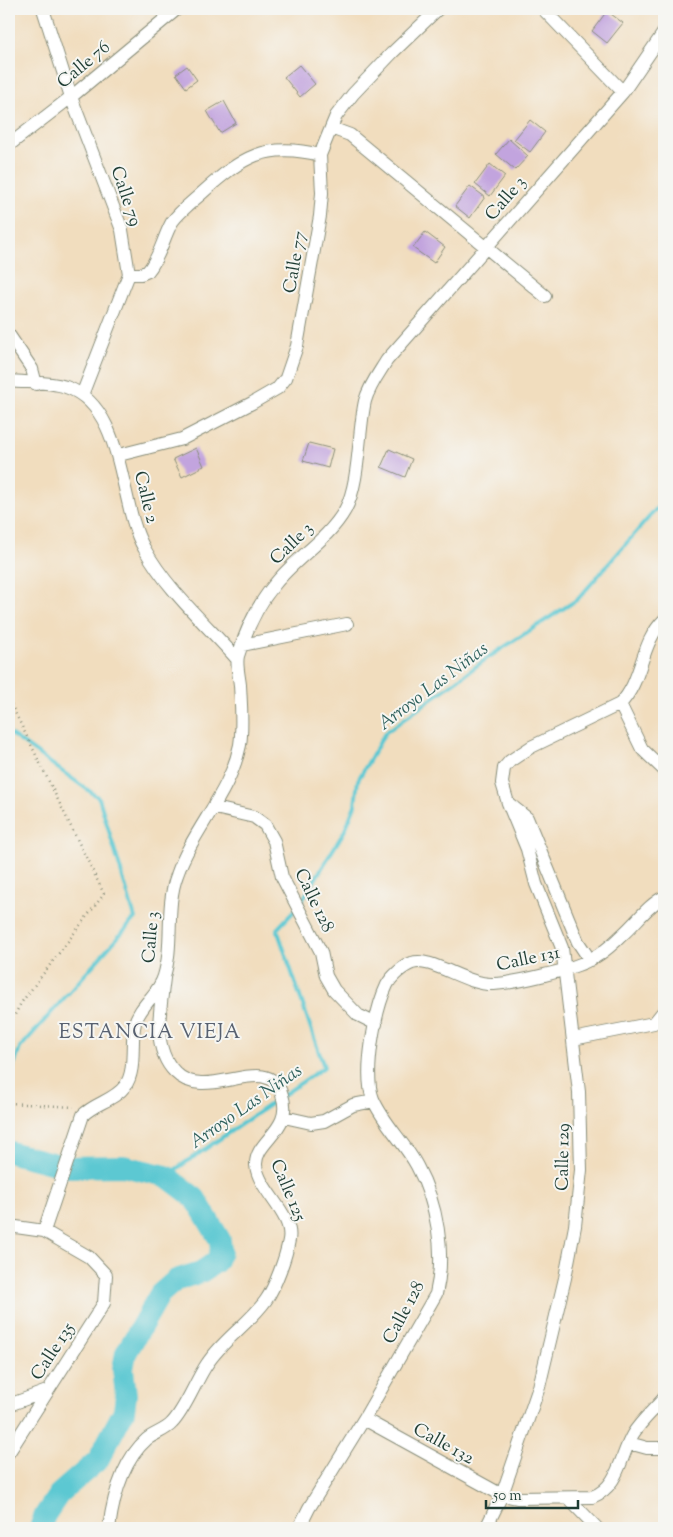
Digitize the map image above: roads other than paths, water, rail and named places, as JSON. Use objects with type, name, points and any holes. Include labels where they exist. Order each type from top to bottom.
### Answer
[{"type":"street","name":"Calle 79","points":[[43,9],[71,97],[122,230],[129,274]]},
{"type":"street","name":"Calle 76","points":[[9,145],[71,97],[177,9]]},
{"type":"street","name":"Calle 77","points":[[119,455],[182,439],[278,388],[286,378],[291,368],[296,346],[320,216],[322,193],[320,155],[331,128],[336,116],[353,94],[438,9]]},
{"type":"street","points":[[543,9],[623,92]]},
{"type":"street","name":"Calle 3","points":[[44,1232],[84,1115],[90,1108],[116,1094],[126,1085],[130,1074],[135,1024],[141,1011],[164,978],[170,939],[171,901],[176,876],[191,846],[215,808],[234,766],[240,743],[242,711],[237,659],[242,645],[260,605],[275,582],[338,522],[346,508],[352,493],[365,400],[372,382],[387,360],[623,92],[664,32]]},
{"type":"street","points":[[331,128],[350,135],[484,248],[545,296]]},
{"type":"street","points":[[82,395],[129,274],[141,274],[148,271],[173,222],[182,211],[246,158],[258,153],[299,150],[320,155]]},
{"type":"street","points":[[9,335],[32,369],[36,384]]},
{"type":"street","name":"Calle 2","points":[[9,381],[64,386],[82,395],[93,405],[119,455],[134,528],[144,549],[165,578],[237,659]]},
{"type":"street","points":[[664,620],[657,627],[647,644],[630,694],[620,704],[642,749],[664,770]]},
{"type":"street","points":[[242,645],[348,624]]},
{"type":"street","name":"Calle 129","points":[[486,1528],[502,1495],[540,1387],[575,1226],[581,1170],[579,1092],[562,948],[536,884],[527,849],[508,803],[502,783],[504,768],[510,761],[531,747],[620,704]]},
{"type":"street","points":[[508,803],[527,818],[578,942],[590,960]]},
{"type":"street","name":"Calle 128","points":[[215,808],[254,817],[265,825],[274,841],[282,877],[321,952],[326,976],[334,990],[358,1015],[376,1024]]},
{"type":"street","name":"Calle 131","points":[[374,1101],[369,1085],[368,1068],[376,1024],[388,984],[400,970],[412,962],[429,963],[463,979],[482,984],[496,984],[565,969],[590,960],[623,935],[664,897]]},
{"type":"street","points":[[164,978],[159,1030],[161,1047],[170,1066],[181,1078],[195,1084],[208,1085],[250,1075],[265,1076],[276,1083],[282,1094],[284,1117],[311,1123],[324,1121],[353,1105],[374,1101]]},
{"type":"street","points":[[573,1039],[654,1023],[662,1013]]},
{"type":"street","name":"Calle 128","points":[[299,1528],[436,1294],[440,1276],[436,1220],[430,1197],[417,1166],[374,1101]]},
{"type":"street","name":"Calle 125","points":[[109,1528],[112,1506],[120,1482],[133,1458],[147,1440],[173,1422],[207,1364],[220,1346],[266,1300],[280,1269],[289,1233],[286,1221],[256,1168],[256,1156],[273,1136],[284,1117]]},
{"type":"street","points":[[9,1226],[44,1232]]},
{"type":"street","name":"Calle 135","points":[[9,1452],[104,1303],[106,1275],[98,1265],[89,1257],[44,1232]]},
{"type":"street","points":[[9,1405],[47,1391]]},
{"type":"street","points":[[664,1398],[634,1432],[629,1443],[647,1448],[664,1448]]},
{"type":"street","name":"Calle 132","points":[[364,1419],[502,1495],[518,1498],[592,1497],[603,1493],[614,1479],[629,1443]]},
{"type":"street","points":[[568,1498],[597,1528]]},
{"type":"waterway","name":"Arroyo Las Niñas","points":[[300,904],[345,830],[355,805],[358,780],[385,733],[489,657],[578,599],[664,500]]},
{"type":"waterway","points":[[9,733],[99,798],[135,918],[20,1048],[9,1079]]},
{"type":"waterway","name":"Arroyo Las Niñas","points":[[166,1176],[324,1067],[277,929],[296,909]]},
{"type":"waterway","points":[[9,1152],[67,1167],[123,1166],[166,1176],[195,1198],[220,1240],[221,1251],[216,1262],[201,1272],[176,1280],[160,1294],[126,1353],[123,1369],[126,1395],[124,1411],[98,1460],[59,1494],[45,1515],[40,1528]]},
{"type":"district","name":"ESTANCIA VIEJA","points":[[150,1031]]}]
